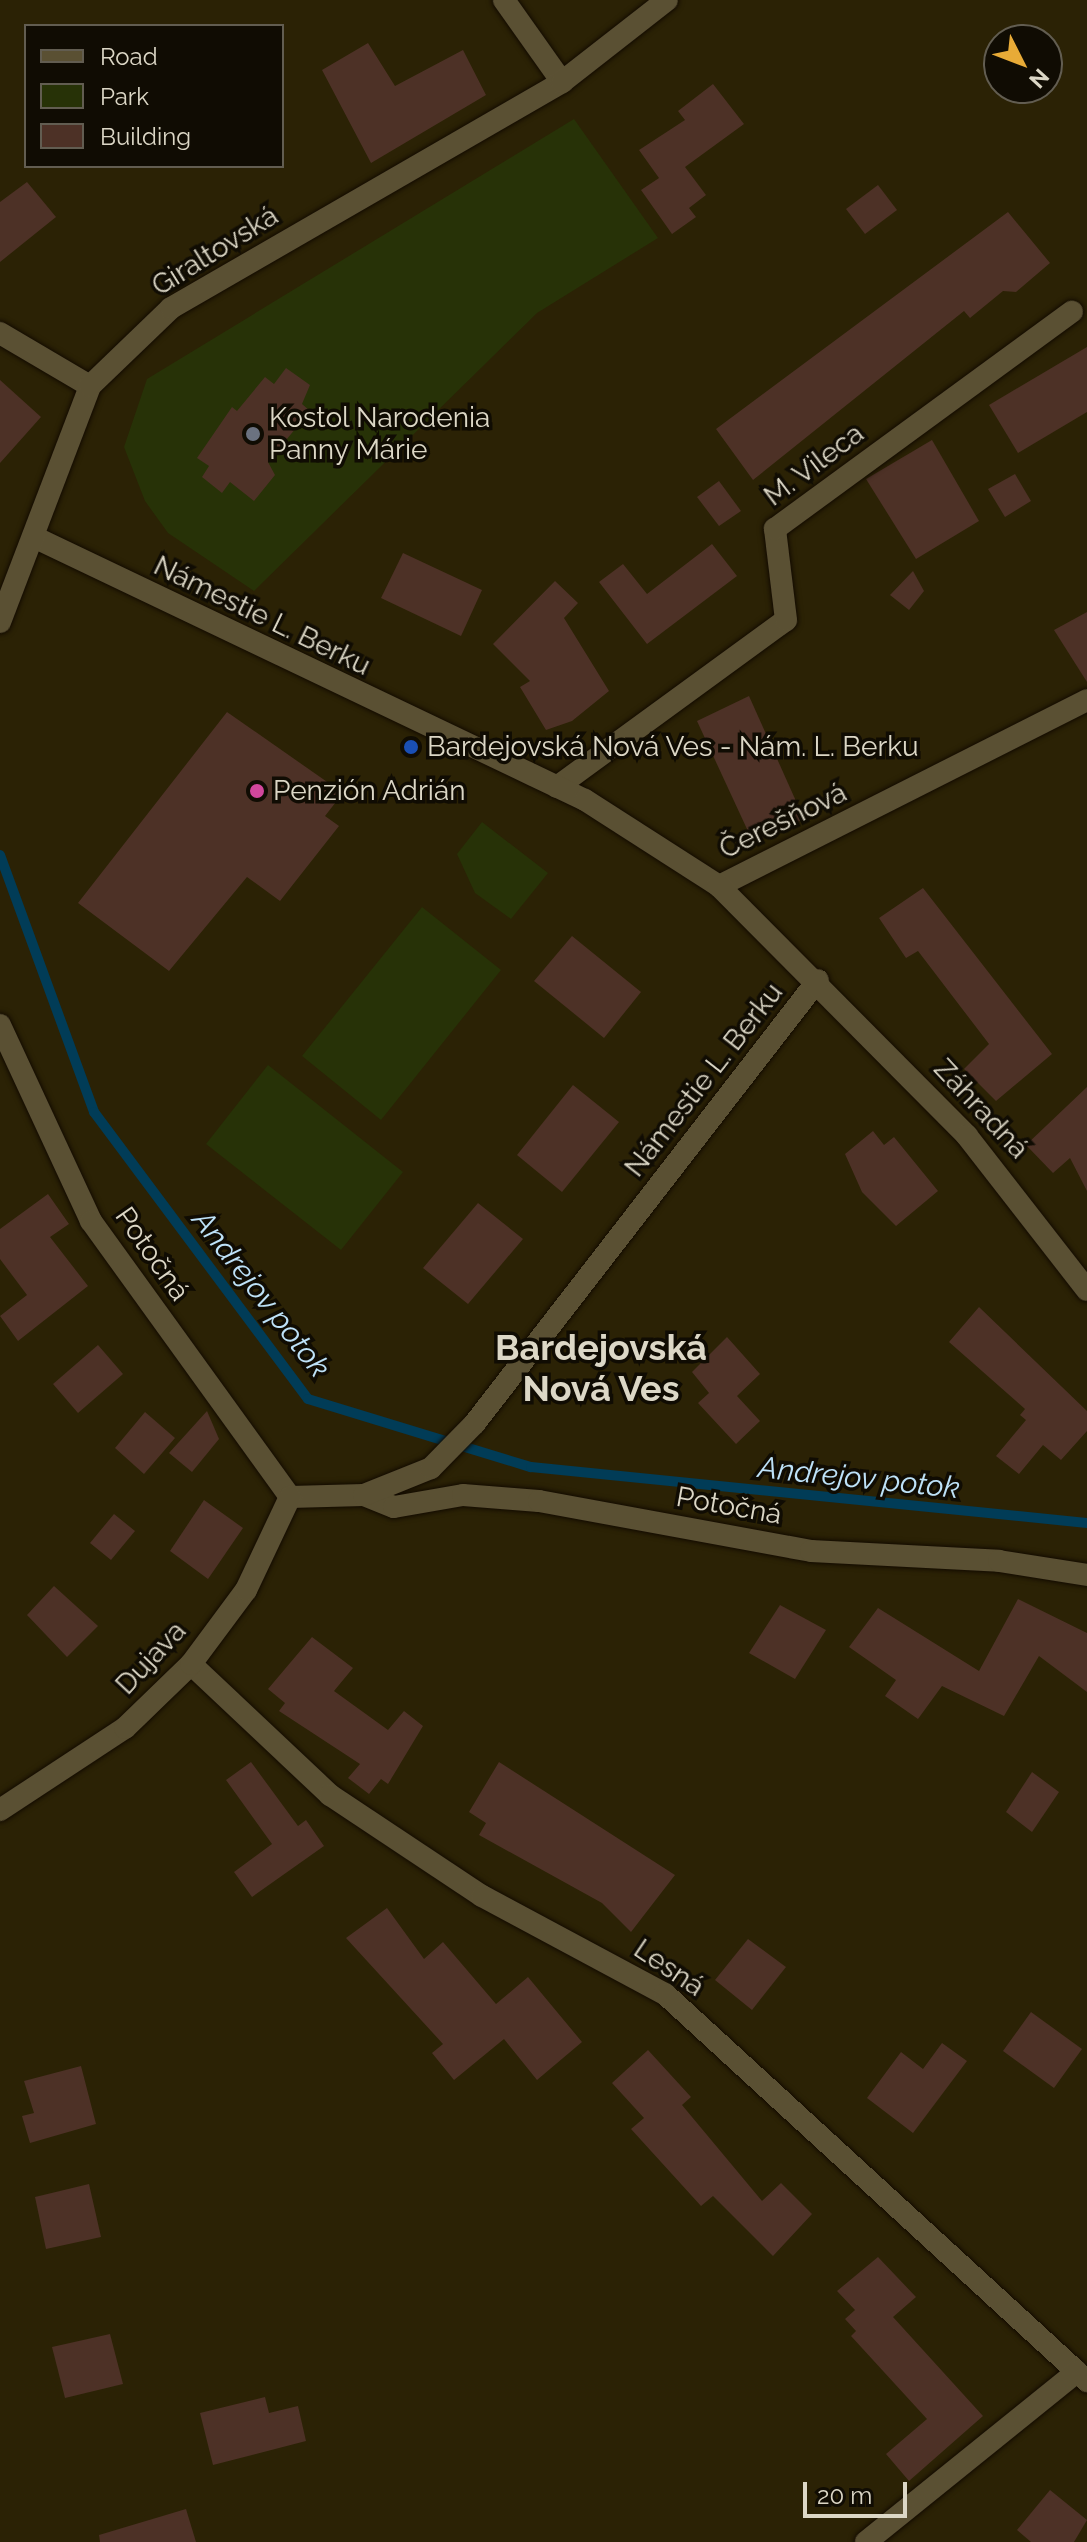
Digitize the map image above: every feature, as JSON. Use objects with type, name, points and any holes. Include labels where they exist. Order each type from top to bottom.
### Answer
[{"type":"street","points":[[504,0],[562,82]]},
{"type":"street","name":"Giraltovská","points":[[0,622],[36,538],[90,386],[171,308],[562,82],[667,0]]},
{"type":"street","name":"M. Vileca","points":[[557,787],[786,620],[775,529],[1072,312]]},
{"type":"street","points":[[0,333],[90,386]]},
{"type":"street","name":"Námestie L. Berku","points":[[36,538],[557,787],[719,886],[818,980],[475,1423],[431,1468],[364,1495],[290,1497]]},
{"type":"street","name":"Čerešňová","points":[[719,886],[1087,700]]},
{"type":"street","name":"Záhradná","points":[[818,980],[1011,1185],[1087,1290]]},
{"type":"street","name":"Potočná","points":[[0,1025],[91,1221],[290,1497]]},
{"type":"street","name":"Potočná","points":[[364,1495],[394,1507],[463,1495],[539,1501],[811,1551],[999,1561],[1087,1575]]},
{"type":"street","name":"Dujava","points":[[0,1810],[125,1728],[191,1664],[246,1590],[290,1497]]},
{"type":"street","name":"Lesná","points":[[191,1664],[330,1795],[482,1896],[665,1994],[1082,2377],[866,2542]]},
{"type":"green space","points":[[574,119],[658,238],[537,313],[254,591],[168,533],[145,501],[124,447],[147,379]]},
{"type":"green space","points":[[482,822],[548,873],[511,919],[475,893],[457,854]]},
{"type":"green space","points":[[422,907],[501,970],[381,1120],[302,1056]]},
{"type":"green space","points":[[268,1065],[403,1172],[341,1250],[206,1144]]},
{"type":"building","points":[[368,43],[395,86],[463,50],[486,95],[371,163],[322,70]]},
{"type":"building","points":[[713,84],[744,124],[685,167],[706,195],[689,208],[696,217],[672,234],[641,190],[659,178],[639,150],[685,120],[678,111]]},
{"type":"building","points":[[27,182],[56,217],[0,262],[0,202]]},
{"type":"building","points":[[878,185],[897,210],[865,234],[846,209]]},
{"type":"building","points":[[1008,212],[1050,263],[1016,292],[1003,291],[970,318],[964,311],[753,480],[716,429]]},
{"type":"building","points":[[1087,347],[1087,412],[1018,453],[989,405]]},
{"type":"building","name":"Kostol Narodenia Panny Márie","points":[[286,368],[310,385],[302,404],[310,411],[268,462],[275,475],[254,501],[230,482],[222,493],[202,477],[209,466],[197,458],[232,407],[237,411],[265,377],[274,384]]},
{"type":"building","points":[[0,380],[41,417],[0,463]]},
{"type":"building","points":[[932,440],[979,521],[916,559],[866,479]]},
{"type":"building","points":[[1015,474],[1031,501],[1005,517],[988,489]]},
{"type":"building","points":[[719,481],[741,511],[719,526],[697,497]]},
{"type":"building","points":[[712,544],[737,576],[647,644],[599,582],[623,564],[647,594]]},
{"type":"building","points":[[403,553],[482,590],[461,636],[381,598]]},
{"type":"building","points":[[913,571],[924,591],[909,610],[890,595]]},
{"type":"building","points":[[555,581],[578,603],[564,618],[609,691],[572,721],[546,730],[520,687],[530,681],[493,644]]},
{"type":"building","points":[[1087,612],[1087,682],[1054,630]]},
{"type":"building","points":[[749,696],[804,819],[753,842],[697,721]]},
{"type":"building","points":[[227,712],[343,793],[325,816],[339,826],[280,901],[247,877],[169,971],[78,903]]},
{"type":"building","points":[[923,888],[1052,1054],[996,1101],[964,1069],[989,1044],[918,951],[906,958],[879,918]]},
{"type":"building","points":[[572,936],[641,992],[604,1038],[534,981]]},
{"type":"building","points":[[573,1085],[619,1122],[562,1192],[517,1155]]},
{"type":"building","points":[[1087,1087],[1087,1191],[1070,1158],[1053,1173],[1026,1145]]},
{"type":"building","points":[[873,1131],[884,1145],[894,1137],[938,1191],[896,1226],[862,1192],[845,1154]]},
{"type":"building","points":[[48,1194],[69,1224],[50,1237],[88,1286],[18,1341],[0,1316],[27,1295],[0,1259],[0,1229]]},
{"type":"building","points":[[478,1203],[523,1239],[468,1304],[423,1268]]},
{"type":"building","points":[[979,1307],[1087,1411],[1087,1431],[1061,1460],[1043,1445],[1019,1474],[996,1456],[1026,1420],[1020,1415],[1025,1409],[949,1342]]},
{"type":"building","points":[[727,1337],[760,1374],[737,1396],[760,1421],[736,1444],[698,1403],[709,1393],[692,1372]]},
{"type":"building","points":[[98,1345],[123,1374],[78,1413],[53,1384]]},
{"type":"building","points":[[207,1411],[219,1439],[192,1472],[169,1453]]},
{"type":"building","points":[[145,1412],[175,1438],[144,1474],[115,1448]]},
{"type":"building","points":[[204,1500],[243,1528],[208,1579],[170,1551]]},
{"type":"building","points":[[114,1514],[135,1531],[111,1560],[90,1543]]},
{"type":"building","points":[[54,1586],[98,1626],[67,1657],[27,1615]]},
{"type":"building","points":[[1018,1599],[1087,1633],[1087,1692],[1039,1656],[1004,1716],[942,1686],[918,1719],[885,1696],[896,1680],[849,1647],[878,1608],[979,1671]]},
{"type":"building","points":[[780,1605],[826,1630],[795,1679],[749,1653]]},
{"type":"building","points":[[312,1637],[353,1668],[334,1691],[388,1730],[404,1711],[423,1726],[388,1784],[381,1779],[369,1794],[348,1778],[360,1764],[279,1711],[285,1703],[268,1689]]},
{"type":"building","points":[[251,1762],[298,1826],[306,1820],[324,1846],[252,1897],[234,1872],[272,1844],[226,1780]]},
{"type":"building","points":[[499,1762],[675,1875],[631,1932],[602,1903],[479,1835],[486,1823],[469,1812]]},
{"type":"building","points":[[1032,1772],[1059,1792],[1032,1832],[1006,1812]]},
{"type":"building","points":[[387,1908],[424,1959],[443,1942],[496,2004],[528,1977],[582,2042],[537,2080],[504,2039],[454,2080],[432,2053],[443,2044],[346,1938]]},
{"type":"building","points":[[748,1939],[786,1967],[752,2010],[715,1980]]},
{"type":"building","points":[[1031,2012],[1082,2049],[1054,2088],[1003,2051]]},
{"type":"building","points":[[942,2043],[967,2061],[913,2133],[867,2098],[901,2052],[923,2069]]},
{"type":"building","points":[[648,2050],[691,2097],[682,2105],[762,2201],[781,2183],[812,2214],[773,2256],[713,2196],[701,2206],[631,2129],[644,2118],[612,2083]]},
{"type":"building","points":[[81,2066],[96,2124],[30,2143],[22,2116],[34,2113],[24,2081]]},
{"type":"building","points":[[89,2184],[101,2237],[46,2249],[35,2197]]},
{"type":"building","points":[[878,2257],[916,2297],[893,2317],[983,2416],[909,2481],[886,2454],[927,2419],[851,2336],[856,2331],[845,2319],[855,2310],[837,2291]]},
{"type":"building","points":[[110,2334],[123,2384],[65,2398],[52,2347]]},
{"type":"building","points":[[265,2397],[269,2413],[298,2406],[306,2441],[213,2465],[200,2413]]},
{"type":"building","points":[[1050,2490],[1087,2520],[1074,2542],[1031,2542],[1017,2530]]},
{"type":"building","points":[[186,2509],[196,2542],[100,2542],[99,2535]]},
{"type":"waterway","name":"Andrejov potok","points":[[0,855],[94,1112],[308,1399],[531,1467],[1087,1523]]},
{"type":"place","name":"Kostol Narodenia Panny Márie","points":[[253,434]]},
{"type":"place","name":"Bardejovská Nová Ves - Nám. L. Berku","points":[[411,747]]},
{"type":"place","name":"Penzión Adrián","points":[[257,791]]},
{"type":"district","name":"Bardejovská Nová Ves","points":[[601,1368]]}]
